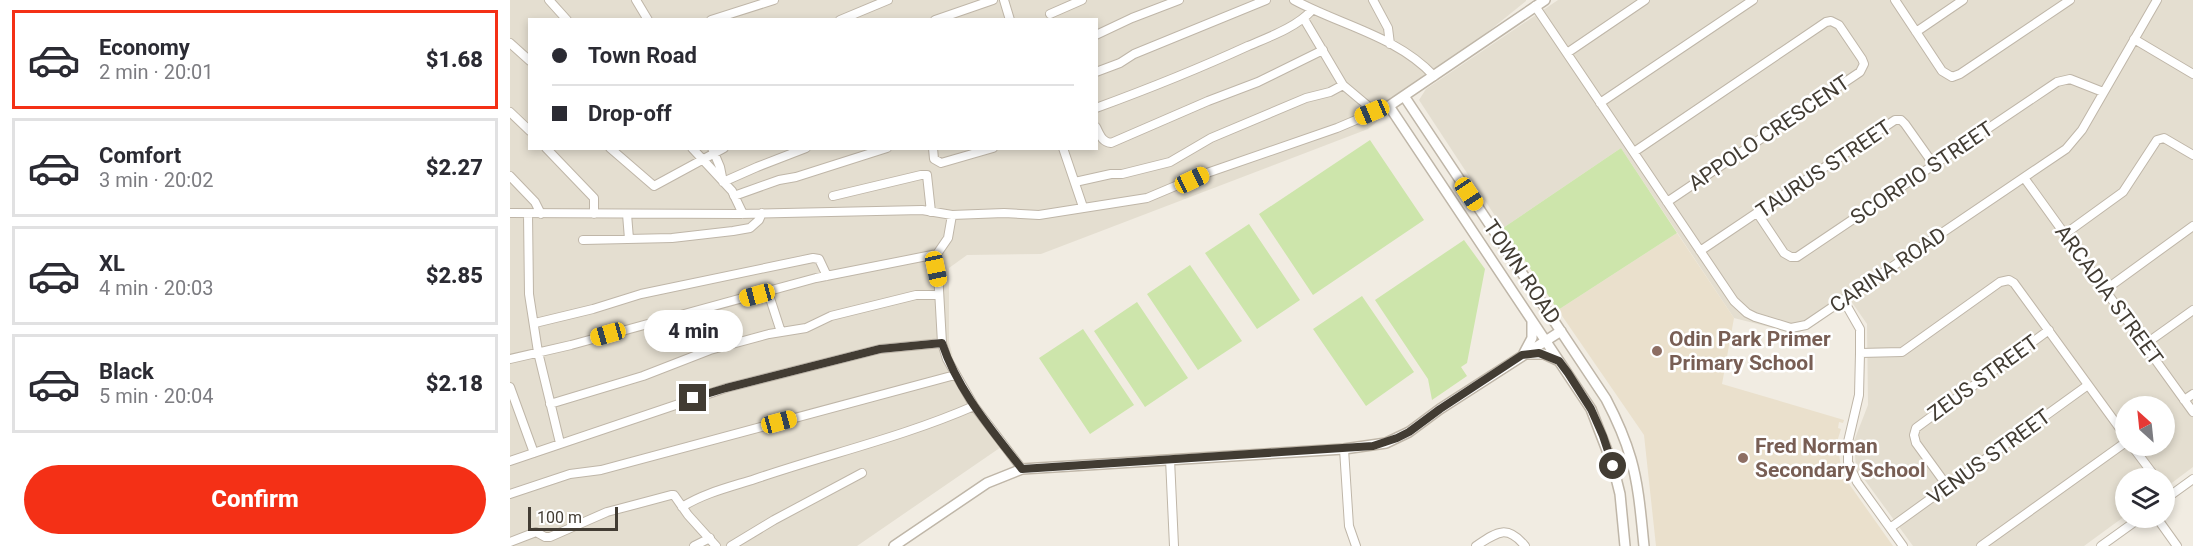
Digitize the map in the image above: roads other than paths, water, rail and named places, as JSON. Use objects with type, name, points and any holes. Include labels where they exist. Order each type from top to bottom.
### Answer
[{"type":"street","points":[[549,0],[565,18]]},
{"type":"street","points":[[636,0],[647,18]]},
{"type":"street","points":[[717,18],[774,0]]},
{"type":"street","points":[[845,18],[888,0]]},
{"type":"street","points":[[941,18],[993,0]]},
{"type":"street","points":[[1004,0],[1009,18]]},
{"type":"street","points":[[1050,14],[1082,0]]},
{"type":"street","points":[[1098,34],[1179,0]]},
{"type":"street","points":[[1098,71],[1120,63],[1134,54],[1266,0]]},
{"type":"street","points":[[1294,0],[1390,44],[1421,62],[1434,76]]},
{"type":"street","points":[[1373,0],[1388,28],[1390,44]]},
{"type":"street","points":[[510,213],[627,214],[922,210],[952,215],[1004,213],[1039,215],[1148,198],[1204,174],[1298,142],[1389,106],[1545,0]]},
{"type":"street","points":[[1567,53],[1645,0]]},
{"type":"street","points":[[1600,102],[1753,0]]},
{"type":"street","points":[[1895,0],[1942,71],[1948,76],[1956,76],[2070,0]]},
{"type":"street","points":[[1916,32],[1963,0]]},
{"type":"street","name":"CARINA ROAD","points":[[1535,6],[1734,301],[1755,317],[1797,328],[1806,325],[1844,301],[2061,154],[2072,144],[2157,0]]},
{"type":"street","points":[[1098,107],[1199,68],[1304,18],[1312,10]]},
{"type":"street","points":[[1304,18],[1343,85],[1372,112]]},
{"type":"street","name":"APPOLO CRESCENT","points":[[1634,152],[1826,22],[1831,21],[1839,25],[1862,59],[1864,64],[1860,72],[1667,201]]},
{"type":"street","points":[[2134,39],[2193,74]]},
{"type":"street","points":[[510,43],[528,60]]},
{"type":"street","points":[[1098,131],[1106,142],[1112,143],[1197,105],[1258,82],[1323,50]]},
{"type":"street","name":"SCORPIO STREET","points":[[1758,214],[1784,253],[1794,258],[2061,80],[2070,79],[2103,92]]},
{"type":"street","points":[[1076,182],[1170,162],[1211,138],[1343,85]]},
{"type":"street","name":"TOWN ROAD","points":[[1404,96],[1606,399],[1620,427],[1631,459],[1638,491],[1644,546]]},
{"type":"street","name":"TOWN ROAD","points":[[1389,106],[1591,409],[1603,436],[1620,494],[1625,546]]},
{"type":"street","points":[[510,112],[528,129]]},
{"type":"street","name":"TAURUS STREET","points":[[1700,251],[1895,120],[1901,120],[1905,124],[1934,165]]},
{"type":"street","points":[[2065,234],[2122,192],[2157,140],[2164,138],[2193,155]]},
{"type":"street","points":[[548,150],[594,198],[594,214]]},
{"type":"street","points":[[612,150],[654,186],[703,160],[713,151],[723,182]]},
{"type":"street","points":[[694,150],[734,196],[743,213]]},
{"type":"street","points":[[723,182],[801,150]]},
{"type":"street","points":[[734,196],[778,180],[796,177],[881,150]]},
{"type":"street","points":[[933,150],[934,159],[941,163],[986,150]]},
{"type":"street","points":[[1064,150],[1083,207]]},
{"type":"street","points":[[833,196],[921,175],[927,176],[931,212]]},
{"type":"street","points":[[510,176],[535,202],[541,214]]},
{"type":"street","name":"ARCADIA STREET","points":[[2025,178],[2193,412]]},
{"type":"street","points":[[583,240],[672,238],[733,231],[750,228],[759,220],[762,213]]},
{"type":"street","points":[[528,214],[529,285],[538,352],[560,443]]},
{"type":"street","points":[[627,214],[629,239]]},
{"type":"street","points":[[952,215],[948,238],[937,254],[942,343],[956,375],[974,406],[1022,469]]},
{"type":"street","points":[[2105,290],[2193,226]]},
{"type":"street","points":[[510,359],[571,345],[827,276],[937,254]]},
{"type":"street","points":[[535,323],[641,294],[813,258],[819,259],[827,276]]},
{"type":"street","points":[[1860,353],[1902,351],[2006,279],[2014,283],[2115,422]]},
{"type":"street","points":[[768,292],[781,332]]},
{"type":"street","points":[[550,404],[643,376],[710,350],[781,332],[807,328],[831,316],[906,297],[939,295]]},
{"type":"street","points":[[1844,301],[1860,329],[1859,395],[1848,442],[1848,462],[1857,482],[1903,546]]},
{"type":"street","points":[[2144,345],[2193,310]]},
{"type":"street","points":[[1522,355],[1532,338],[1531,318]]},
{"type":"street","name":"ZEUS STREET","points":[[1948,487],[1916,443],[1914,435],[1916,428],[2049,330]]},
{"type":"street","points":[[894,546],[987,483],[1022,469],[1373,446],[1409,432],[1440,409],[1561,331]]},
{"type":"street","points":[[510,461],[726,388],[880,349],[942,343]]},
{"type":"street","points":[[1522,355],[1539,353],[1559,361]]},
{"type":"street","points":[[510,495],[570,474],[601,470],[956,375]]},
{"type":"street","name":"VENUS STREET","points":[[1890,528],[2088,385]]},
{"type":"street","points":[[510,387],[534,453]]},
{"type":"street","points":[[2184,400],[2193,393]]},
{"type":"street","points":[[682,507],[697,498],[780,470],[916,430],[974,406]]},
{"type":"street","points":[[1344,449],[1349,526],[1356,546]]},
{"type":"street","points":[[1982,546],[2115,450]]},
{"type":"street","points":[[1170,459],[1174,546]]},
{"type":"street","points":[[731,546],[774,520],[862,474]]},
{"type":"street","points":[[2175,490],[2193,479]]},
{"type":"street","points":[[510,542],[536,532],[550,537],[607,512],[674,495],[716,546]]},
{"type":"street","points":[[2101,546],[2126,528]]},
{"type":"street","points":[[2164,528],[2177,546]]},
{"type":"street","points":[[1476,546],[1496,534],[1506,532],[1517,536],[1525,546]]},
{"type":"street","points":[[694,546],[710,538]]},
{"type":"place","name":"Odin Park Primer Primary School","points":[[1657,351]]},
{"type":"place","name":"Fred Norman Secondary School","points":[[1743,458]]}]
